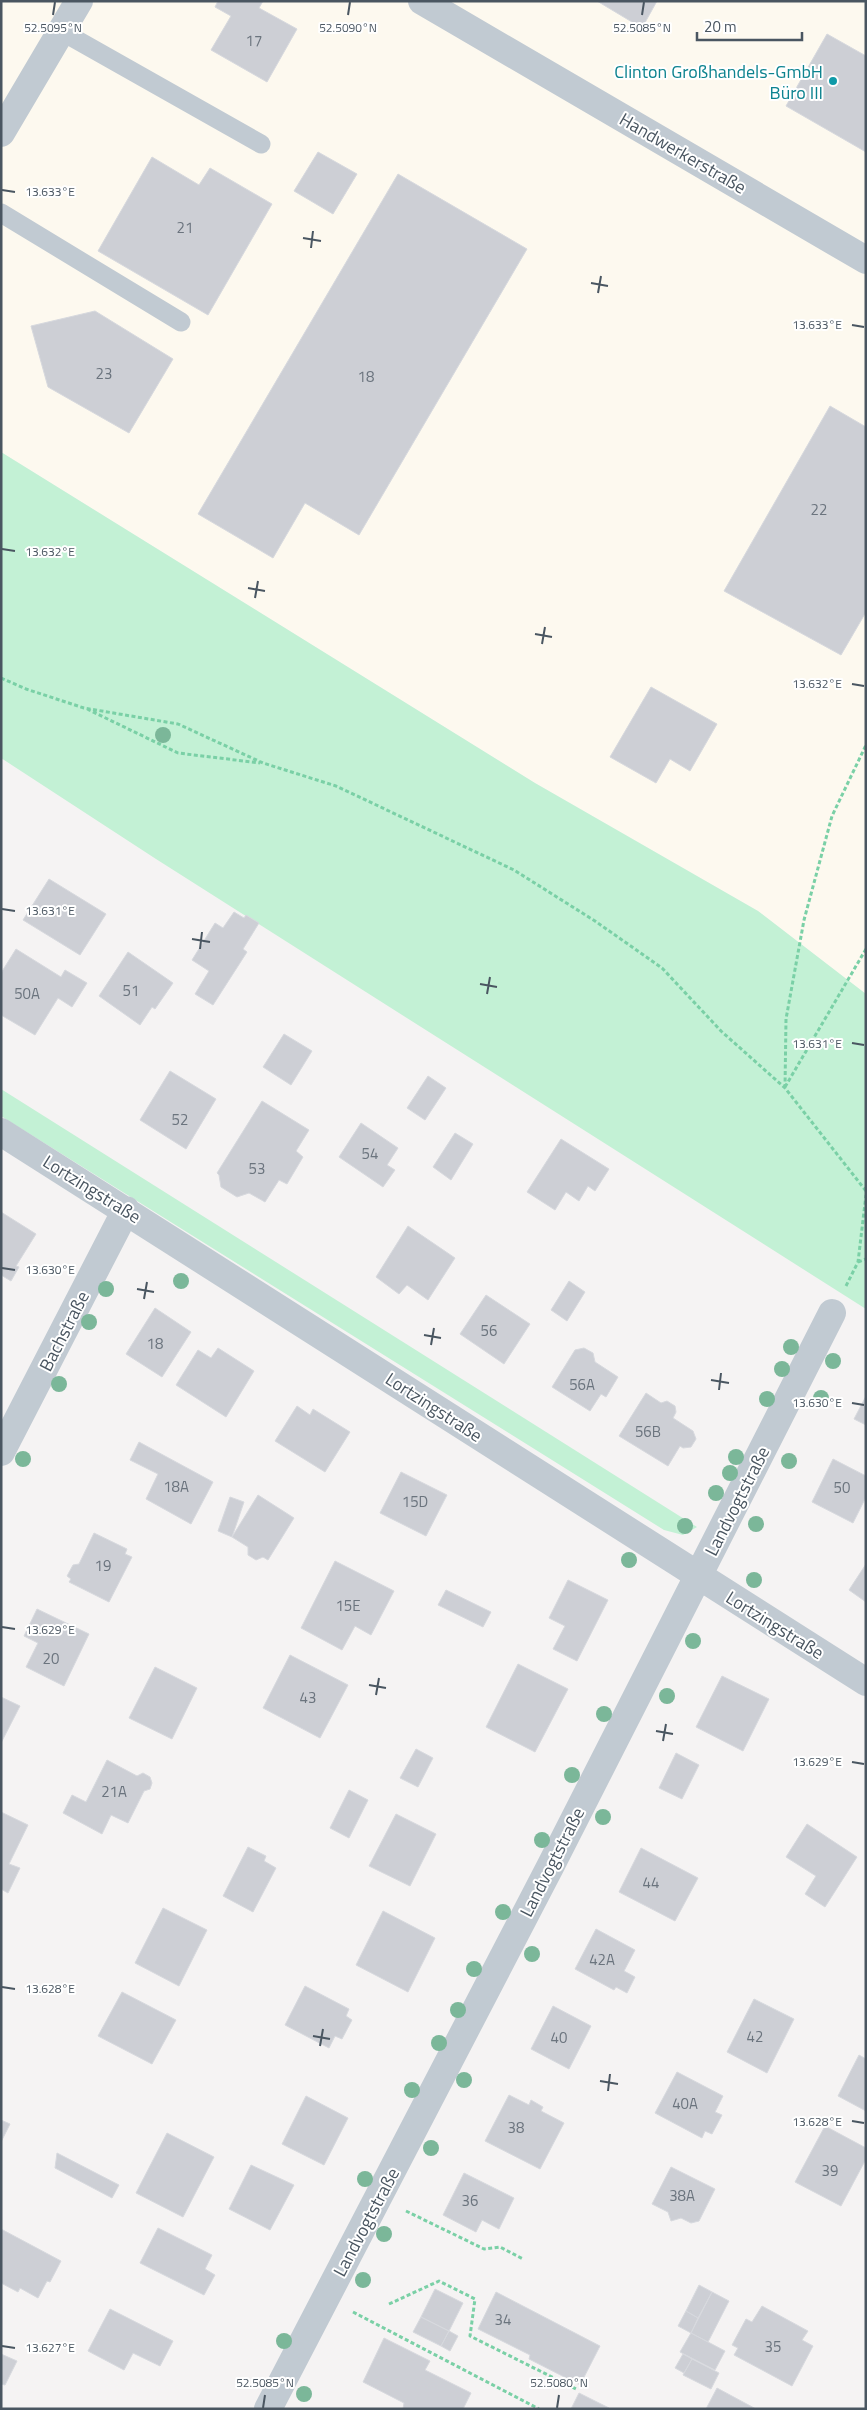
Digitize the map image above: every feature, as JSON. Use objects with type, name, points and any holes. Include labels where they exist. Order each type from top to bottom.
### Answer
[{"type":"street","points":[[1,133],[79,1]]},
{"type":"street","name":"Handwerkerstraße","points":[[422,1],[866,260]]},
{"type":"street","name":"Lortzingstraße","points":[[1,1132],[866,1682]]},
{"type":"street","name":"Bachstraße","points":[[1,1452],[126,1210]]},
{"type":"street","name":"Landvogtstraße","points":[[268,2409],[699,1576],[832,1313]]},
{"type":"lane","points":[[61,31],[261,144]]},
{"type":"lane","points":[[1,213],[180,322]]},
{"type":"path","points":[[1,678],[26,689],[84,708],[178,753],[263,763]]},
{"type":"path","points":[[84,708],[178,724],[263,763],[336,786],[514,870],[595,921],[662,968],[721,1031],[785,1088],[866,1191]]},
{"type":"path","points":[[785,1088],[786,1019],[804,920],[832,816],[866,744]]},
{"type":"path","points":[[785,1088],[866,949]]},
{"type":"path","points":[[832,1313],[858,1262],[866,1195]]},
{"type":"path","points":[[858,1262],[866,1259]]},
{"type":"path","points":[[378,2198],[484,2249],[500,2247],[523,2259]]},
{"type":"path","points":[[389,2304],[439,2281],[475,2299],[470,2336],[576,2389]]},
{"type":"path","points":[[326,2298],[539,2409]]},
{"type":"shaded area","points":[[1,1],[866,1],[866,994],[758,911],[535,783],[1,452]]},
{"type":"green space","points":[[1,452],[535,783],[758,911],[866,994],[866,1309],[156,859],[1,758]]},
{"type":"green space","points":[[1,1089],[697,1527],[683,1535],[664,1530],[1,1116]]},
{"type":"building","points":[[218,1],[263,1],[259,8],[297,29],[267,82],[211,50],[231,16],[215,7]]},
{"type":"building","points":[[597,1],[657,1],[642,28]]},
{"type":"building","name":"Clinton Großhandels-GmbH Büro III","points":[[827,34],[866,56],[866,152],[786,106]]},
{"type":"building","points":[[318,152],[357,174],[333,214],[294,191]]},
{"type":"building","points":[[152,157],[199,185],[210,168],[272,204],[208,315],[98,251]]},
{"type":"building","points":[[398,174],[527,249],[359,535],[305,503],[273,558],[198,514]]},
{"type":"building","points":[[95,311],[173,359],[129,433],[48,387],[31,326]]},
{"type":"building","points":[[830,406],[866,427],[866,612],[841,655],[724,591]]},
{"type":"building","points":[[651,687],[717,724],[690,771],[670,759],[656,783],[610,757]]},
{"type":"building","points":[[49,879],[106,914],[80,955],[23,920]]},
{"type":"building","points":[[234,912],[244,918],[246,915],[259,923],[243,949],[247,952],[213,1005],[195,994],[209,971],[192,960],[215,923],[223,928]]},
{"type":"building","points":[[16,949],[61,977],[65,970],[87,983],[72,1007],[58,998],[35,1035],[1,1015],[1,973]]},
{"type":"building","points":[[128,952],[173,983],[155,1009],[152,1007],[140,1025],[99,996]]},
{"type":"building","points":[[284,1034],[312,1051],[291,1085],[263,1067]]},
{"type":"building","points":[[170,1071],[216,1099],[186,1149],[140,1120]]},
{"type":"building","points":[[428,1076],[446,1088],[425,1120],[407,1108]]},
{"type":"building","points":[[262,1101],[309,1130],[296,1151],[303,1157],[287,1184],[279,1180],[265,1202],[249,1193],[237,1197],[221,1187],[217,1173]]},
{"type":"building","points":[[361,1123],[398,1148],[387,1165],[395,1170],[383,1187],[339,1157]]},
{"type":"building","points":[[455,1133],[473,1144],[451,1180],[433,1167]]},
{"type":"building","points":[[561,1139],[609,1169],[595,1191],[588,1186],[579,1201],[566,1192],[555,1210],[527,1192]]},
{"type":"building","points":[[1,1212],[36,1234],[16,1266],[19,1267],[11,1281],[1,1275]]},
{"type":"building","points":[[408,1226],[455,1258],[428,1300],[407,1285],[399,1294],[376,1277]]},
{"type":"building","points":[[569,1281],[585,1292],[567,1321],[551,1310]]},
{"type":"building","points":[[486,1295],[530,1324],[504,1364],[460,1334]]},
{"type":"building","points":[[155,1308],[191,1332],[162,1377],[126,1354]]},
{"type":"building","points":[[218,1348],[254,1371],[226,1417],[176,1385],[198,1350],[211,1358]]},
{"type":"building","points":[[584,1348],[593,1353],[595,1362],[618,1377],[606,1397],[601,1394],[590,1411],[552,1387],[575,1350]]},
{"type":"building","points":[[646,1393],[661,1403],[667,1401],[675,1406],[676,1412],[673,1418],[693,1431],[696,1439],[691,1447],[683,1448],[680,1446],[668,1466],[619,1436]]},
{"type":"building","points":[[866,1396],[866,1425],[854,1419]]},
{"type":"building","points":[[297,1406],[310,1415],[313,1409],[350,1432],[325,1472],[275,1441]]},
{"type":"building","points":[[139,1442],[213,1482],[191,1524],[146,1499],[158,1474],[130,1460]]},
{"type":"building","points":[[833,1459],[866,1476],[866,1497],[853,1523],[812,1502]]},
{"type":"building","points":[[401,1472],[447,1495],[426,1536],[380,1513]]},
{"type":"building","points":[[258,1495],[294,1518],[268,1560],[263,1557],[256,1560],[248,1555],[248,1547],[232,1537]]},
{"type":"building","points":[[230,1497],[244,1502],[232,1537],[218,1531]]},
{"type":"building","points":[[94,1533],[127,1549],[125,1554],[132,1557],[109,1602],[69,1582],[71,1579],[67,1576],[73,1565],[79,1564]]},
{"type":"building","points":[[335,1561],[394,1591],[371,1635],[355,1626],[342,1650],[301,1628]]},
{"type":"building","points":[[866,1564],[866,1602],[849,1590]]},
{"type":"building","points":[[568,1580],[608,1600],[577,1661],[553,1649],[565,1626],[549,1618]]},
{"type":"building","points":[[446,1590],[491,1612],[483,1627],[438,1605]]},
{"type":"building","points":[[37,1609],[89,1634],[64,1686],[26,1667],[38,1643],[24,1636]]},
{"type":"building","points":[[290,1655],[348,1685],[320,1738],[263,1708]]},
{"type":"building","points":[[518,1664],[568,1689],[535,1752],[486,1727]]},
{"type":"building","points":[[155,1667],[197,1688],[172,1739],[129,1718]]},
{"type":"building","points":[[722,1676],[769,1699],[743,1751],[696,1727]]},
{"type":"building","points":[[1,1697],[20,1706],[1,1743]]},
{"type":"building","points":[[416,1749],[433,1758],[418,1787],[400,1778]]},
{"type":"building","points":[[676,1753],[699,1765],[682,1799],[659,1788]]},
{"type":"building","points":[[107,1760],[137,1776],[143,1773],[150,1777],[152,1783],[150,1789],[144,1791],[128,1823],[111,1815],[102,1834],[63,1813],[72,1795],[86,1802]]},
{"type":"building","points":[[349,1790],[368,1800],[349,1838],[330,1828]]},
{"type":"building","points":[[1,1812],[28,1825],[9,1864],[20,1868],[8,1893],[1,1889]]},
{"type":"building","points":[[396,1814],[436,1834],[410,1886],[369,1866]]},
{"type":"building","points":[[807,1824],[857,1857],[825,1907],[805,1894],[816,1876],[786,1857]]},
{"type":"building","points":[[248,1847],[266,1856],[264,1861],[276,1868],[253,1912],[223,1896]]},
{"type":"building","points":[[641,1848],[698,1878],[675,1921],[619,1892]]},
{"type":"building","points":[[163,1908],[207,1930],[179,1986],[135,1963]]},
{"type":"building","points":[[383,1911],[435,1938],[408,1992],[356,1965]]},
{"type":"building","points":[[596,1929],[635,1950],[624,1971],[635,1977],[627,1993],[616,1987],[614,1990],[575,1969]]},
{"type":"building","points":[[305,1986],[349,2009],[346,2016],[352,2020],[342,2039],[335,2036],[329,2048],[285,2025]]},
{"type":"building","points":[[122,1992],[176,2020],[152,2064],[98,2036]]},
{"type":"building","points":[[754,1999],[794,2019],[767,2073],[727,2052]]},
{"type":"building","points":[[553,2006],[591,2026],[569,2069],[531,2049]]},
{"type":"building","points":[[859,2055],[866,2059],[866,2111],[838,2096]]},
{"type":"building","points":[[677,2072],[723,2096],[715,2112],[722,2115],[712,2134],[705,2131],[702,2138],[655,2113]]},
{"type":"building","points":[[509,2095],[529,2105],[531,2100],[543,2107],[541,2111],[564,2123],[540,2169],[485,2141]]},
{"type":"building","points":[[306,2096],[348,2118],[324,2165],[282,2144]]},
{"type":"building","points":[[1,2120],[10,2124],[1,2142]]},
{"type":"building","points":[[825,2126],[866,2148],[866,2159],[841,2206],[795,2182]]},
{"type":"building","points":[[167,2133],[214,2157],[183,2217],[136,2193]]},
{"type":"building","points":[[57,2153],[119,2185],[112,2198],[55,2168]]},
{"type":"building","points":[[251,2165],[294,2185],[270,2230],[229,2209]]},
{"type":"building","points":[[671,2167],[715,2189],[699,2221],[691,2223],[681,2218],[671,2221],[668,2212],[652,2204]]},
{"type":"building","points":[[464,2173],[514,2198],[499,2229],[482,2220],[476,2232],[443,2215]]},
{"type":"building","points":[[158,2228],[212,2255],[205,2269],[215,2275],[204,2295],[140,2263]]},
{"type":"building","points":[[1,2229],[61,2261],[50,2282],[47,2281],[38,2298],[20,2288],[18,2292],[1,2283]]},
{"type":"building","points":[[699,2285],[712,2292],[698,2318],[686,2311]]},
{"type":"building","points":[[435,2289],[463,2303],[449,2331],[421,2317]]},
{"type":"building","points":[[496,2292],[600,2346],[580,2385],[529,2359],[530,2355],[478,2329]]},
{"type":"building","points":[[712,2292],[729,2301],[708,2342],[691,2333]]},
{"type":"building","points":[[762,2306],[808,2331],[802,2340],[813,2346],[792,2386],[734,2355],[738,2348],[732,2345],[746,2319],[752,2322]]},
{"type":"building","points":[[110,2309],[173,2341],[160,2366],[133,2353],[124,2370],[88,2351]]},
{"type":"building","points":[[686,2311],[698,2318],[691,2333],[678,2326]]},
{"type":"building","points":[[421,2317],[449,2331],[441,2346],[413,2332]]},
{"type":"building","points":[[449,2331],[458,2336],[450,2351],[441,2346]]},
{"type":"building","points":[[691,2333],[725,2351],[715,2370],[680,2352]]},
{"type":"building","points":[[384,2338],[430,2361],[425,2370],[471,2393],[463,2409],[403,2409],[404,2403],[363,2382]]},
{"type":"building","points":[[1,2354],[17,2361],[5,2385],[1,2384]]},
{"type":"building","points":[[683,2354],[692,2359],[684,2373],[675,2368]]},
{"type":"building","points":[[692,2359],[719,2373],[711,2389],[683,2375]]},
{"type":"building","points":[[717,2388],[756,2409],[706,2409]]},
{"type":"building","points":[[579,2393],[609,2408],[609,2409],[571,2409]]},
{"type":"place","name":"Clinton Großhandels-GmbH Büro III","points":[[833,81]]}]
